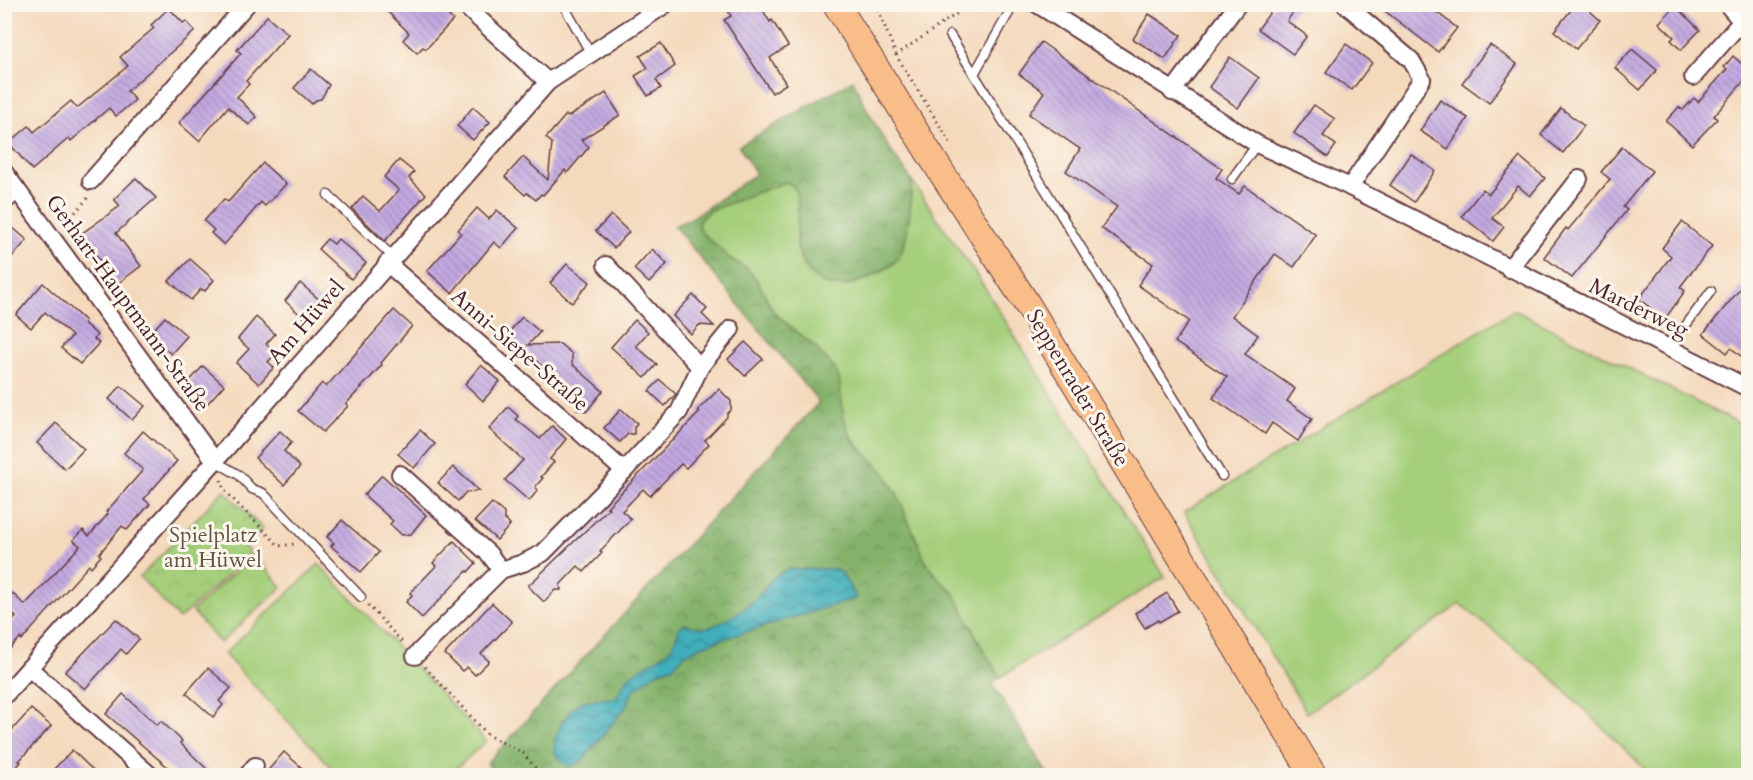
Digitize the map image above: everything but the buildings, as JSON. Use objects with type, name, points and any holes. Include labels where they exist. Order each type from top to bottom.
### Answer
[{"type":"main road","name":"Seppenrader Straße","points":[[839,6],[936,164],[1027,304],[1314,776]]},
{"type":"street","points":[[91,181],[247,4]]},
{"type":"street","points":[[463,4],[548,82]]},
{"type":"street","name":"Am Hüwel","points":[[4,696],[548,82],[666,4]]},
{"type":"street","name":"Marderweg","points":[[1037,4],[1257,144],[1350,187],[1749,388]]},
{"type":"street","points":[[1172,92],[1238,4]]},
{"type":"street","points":[[1345,4],[1411,60],[1422,79],[1350,187]]},
{"type":"street","points":[[1693,76],[1745,26],[1727,4]]},
{"type":"street","name":"Gerhart-Hauptmann-Straße","points":[[4,172],[215,460]]},
{"type":"street","points":[[1509,269],[1579,179]]},
{"type":"street","points":[[4,202],[17,190]]},
{"type":"street","name":"Anni-Siepe-Straße","points":[[390,260],[473,341],[494,355],[624,471]]},
{"type":"street","points":[[606,266],[676,344],[700,367]]},
{"type":"street","points":[[415,656],[501,570],[543,553],[624,471],[679,412],[700,367],[731,329]]},
{"type":"street","points":[[400,474],[489,554],[501,570]]},
{"type":"street","points":[[29,668],[151,776]]},
{"type":"lane","points":[[562,4],[591,54]]},
{"type":"lane","points":[[974,74],[1014,4]]},
{"type":"lane","points":[[950,35],[1222,476]]},
{"type":"lane","points":[[1232,179],[1257,144]]},
{"type":"lane","points":[[328,195],[390,260]]},
{"type":"lane","points":[[1670,348],[1711,291]]},
{"type":"lane","points":[[215,460],[240,475],[252,489],[263,493],[361,597]]},
{"type":"path","points":[[896,55],[971,4]]},
{"type":"path","points":[[51,238],[88,200],[91,181]]},
{"type":"path","points":[[215,460],[224,490],[279,546],[310,542]]},
{"type":"path","points":[[361,597],[489,736],[523,753],[542,776]]},
{"type":"green space","points":[[853,80],[874,123],[911,180],[910,212],[906,236],[895,262],[865,279],[846,286],[828,285],[819,281],[811,275],[800,256],[796,195],[793,185],[785,182],[709,211],[700,219],[698,225],[702,233],[729,258],[747,269],[758,282],[774,313],[815,347],[835,369],[839,378],[844,418],[849,433],[856,444],[883,471],[896,492],[926,562],[954,593],[1000,677],[992,683],[1048,775],[496,776],[487,763],[819,402],[674,226],[690,219],[756,174],[739,146]]},
{"type":"green space","points":[[911,180],[983,285],[1165,577],[1000,677],[954,593],[926,562],[896,492],[883,471],[856,444],[849,433],[841,401],[815,347],[774,313],[758,282],[747,269],[729,258],[702,233],[698,225],[700,219],[709,211],[785,182],[793,185],[798,195],[797,248],[865,280],[888,268],[899,256],[908,224]]},
{"type":"green space","points":[[1514,310],[1748,428],[1748,775],[1651,775],[1549,675],[1460,604],[1307,713],[1184,512]]},
{"type":"green space","name":"Spielplatz am Hüwel","points":[[224,490],[263,529],[244,546],[251,554],[179,619],[140,577]]},
{"type":"green space","points":[[254,555],[282,587],[220,643],[192,611]]},
{"type":"green space","points":[[319,564],[486,741],[449,775],[339,775],[224,654]]},
{"type":"water","points":[[790,569],[835,569],[842,574],[857,598],[701,646],[683,656],[674,666],[656,673],[634,690],[625,708],[583,760],[569,767],[559,758],[555,748],[557,733],[571,710],[577,705],[590,700],[616,698],[629,677],[666,653],[676,639],[679,628],[685,624],[704,628],[727,619],[756,598],[775,576]]}]
